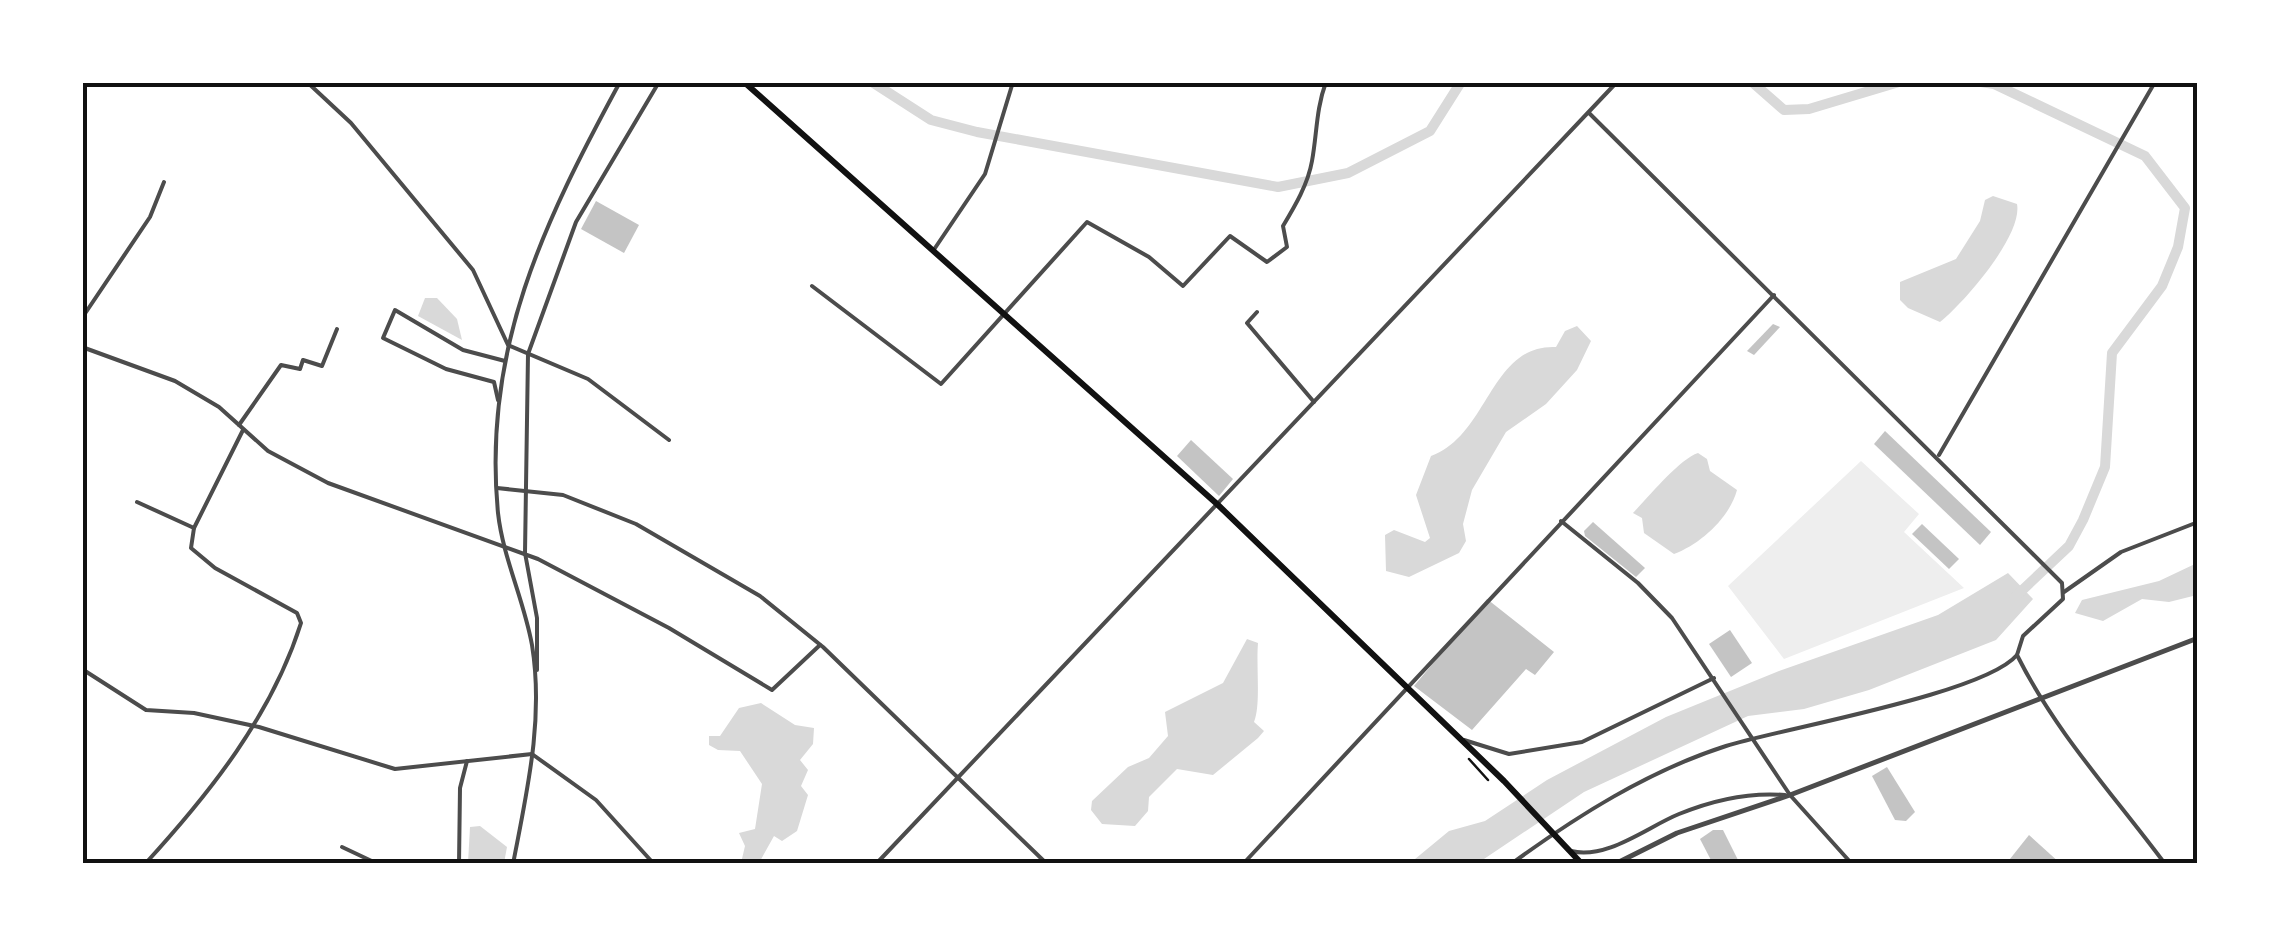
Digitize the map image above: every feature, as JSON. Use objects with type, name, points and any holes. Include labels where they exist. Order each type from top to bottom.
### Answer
[{"type":"main road","points":[[744,82],[1217,504],[1460,738],[1582,864]]},
{"type":"street","points":[[307,82],[351,122],[473,270],[508,345],[588,378],[669,440]]},
{"type":"street","points":[[536,680],[524,612],[503,542],[496,488],[505,361],[545,226],[620,82]]},
{"type":"street","points":[[513,864],[532,754],[536,680],[537,618],[526,553],[528,354],[576,222],[658,82]]},
{"type":"street","points":[[933,251],[984,174],[996,147],[1013,82]]},
{"type":"street","points":[[812,286],[942,384],[1001,313],[1087,222],[1149,256],[1183,286],[1230,236],[1267,262],[1286,247],[1283,226],[1298,201],[1313,160],[1320,99],[1326,82]]},
{"type":"street","points":[[876,864],[1618,82]]},
{"type":"street","points":[[1938,456],[2104,175],[2154,82]]},
{"type":"street","points":[[1588,113],[2034,550],[2062,582],[2064,592]]},
{"type":"street","points":[[82,318],[150,217],[164,182]]},
{"type":"street","points":[[1243,864],[1774,295]]},
{"type":"street","points":[[499,404],[494,382],[446,369],[383,338],[396,310],[463,350],[505,361]]},
{"type":"street","points":[[1257,312],[1247,323],[1314,402]]},
{"type":"street","points":[[145,864],[255,726],[301,623],[297,612],[196,554],[192,548],[194,528],[241,427],[282,366],[300,368],[303,360],[322,366],[337,329]]},
{"type":"street","points":[[82,347],[176,381],[278,458],[328,482],[526,553],[670,628],[772,690],[820,645]]},
{"type":"street","points":[[496,488],[563,495],[636,524],[760,596],[820,645],[1046,864]]},
{"type":"street","points":[[137,502],[194,528]]},
{"type":"street","points":[[1561,520],[1638,583],[1672,618],[1790,795],[1852,864]]},
{"type":"street","points":[[1511,864],[1636,782],[1723,747],[1964,684],[2010,663],[2023,636],[2059,604],[2064,592],[2121,552],[2198,522]]},
{"type":"street","points":[[1616,864],[1677,833],[1790,795],[2198,638]]},
{"type":"street","points":[[2017,655],[2040,700],[2165,864]]},
{"type":"street","points":[[82,669],[146,710],[194,713],[255,726],[395,769],[532,754],[596,800],[654,864]]},
{"type":"street","points":[[1460,738],[1508,754],[1582,742],[1714,678]]},
{"type":"street","points":[[459,864],[460,788],[467,761]]},
{"type":"street","points":[[1570,851],[1599,850],[1730,798],[1790,795]]},
{"type":"street","points":[[1669,819],[1677,833]]},
{"type":"street","points":[[342,847],[378,864]]},
{"type":"shaded area","points":[[1993,196],[2017,204],[2011,233],[1990,268],[1940,322],[1908,308],[1900,300],[1900,282],[1956,259],[1980,221],[1985,200]]},
{"type":"shaded area","points":[[425,298],[437,298],[457,319],[462,340],[418,316]]},
{"type":"shaded area","points":[[1577,326],[1591,341],[1577,370],[1546,404],[1506,432],[1472,490],[1463,524],[1466,541],[1459,553],[1409,577],[1386,571],[1385,535],[1394,530],[1425,542],[1430,538],[1416,495],[1431,456],[1466,430],[1517,360],[1534,350],[1556,347],[1565,331]]},
{"type":"shaded area","points":[[1698,453],[1707,459],[1710,471],[1737,490],[1728,510],[1713,528],[1674,554],[1644,533],[1642,518],[1633,513],[1674,470]]},
{"type":"shaded area","points":[[1861,461],[1919,514],[1904,532],[1964,588],[1784,659],[1728,586]]},
{"type":"shaded area","points":[[2197,563],[2197,595],[2169,602],[2142,599],[2103,621],[2075,613],[2082,600],[2159,581]]},
{"type":"shaded area","points":[[2008,573],[2033,599],[1996,640],[1869,690],[1804,709],[1748,716],[1584,792],[1478,863],[1409,864],[1449,831],[1485,821],[1547,780],[1666,717],[1779,671],[1938,615]]},
{"type":"shaded area","points":[[1247,639],[1258,643],[1254,722],[1264,731],[1213,775],[1177,769],[1149,797],[1148,811],[1135,826],[1102,824],[1091,810],[1092,801],[1128,767],[1149,758],[1168,736],[1165,712],[1223,683]]},
{"type":"shaded area","points":[[761,703],[795,725],[814,728],[813,744],[800,760],[808,770],[801,786],[808,795],[797,831],[782,841],[774,836],[759,863],[741,863],[745,846],[739,833],[755,829],[762,784],[740,751],[718,750],[709,745],[709,736],[720,736],[739,708]]},
{"type":"shaded area","points":[[480,826],[507,847],[504,863],[468,863],[470,827]]},
{"type":"building","points":[[596,201],[639,225],[624,253],[581,229]]},
{"type":"building","points":[[1773,324],[1780,327],[1754,355],[1747,351]]},
{"type":"building","points":[[1885,431],[1991,532],[1980,545],[1874,444]]},
{"type":"building","points":[[1191,440],[1233,479],[1219,496],[1177,456]]},
{"type":"building","points":[[1593,522],[1645,568],[1636,577],[1585,536],[1584,531]]},
{"type":"building","points":[[1922,524],[1959,559],[1949,569],[1912,534]]},
{"type":"building","points":[[1487,599],[1554,652],[1535,675],[1526,669],[1472,730],[1414,686]]},
{"type":"building","points":[[1730,630],[1752,663],[1731,677],[1709,644]]},
{"type":"building","points":[[1887,767],[1915,812],[1906,821],[1895,820],[1872,776]]},
{"type":"building","points":[[1713,830],[1723,830],[1740,864],[1713,864],[1700,839]]},
{"type":"building","points":[[2029,835],[2061,864],[2006,864]]},
{"type":"waterway","points":[[872,82],[931,120],[977,132],[1278,187],[1348,173],[1430,131],[1461,82]]},
{"type":"waterway","points":[[1752,82],[1784,110],[1809,109],[1899,82]]},
{"type":"waterway","points":[[1981,82],[1994,84],[2145,156],[2185,208],[2178,247],[2162,286],[2112,353],[2105,467],[2083,520],[2069,546],[2014,598]]}]
